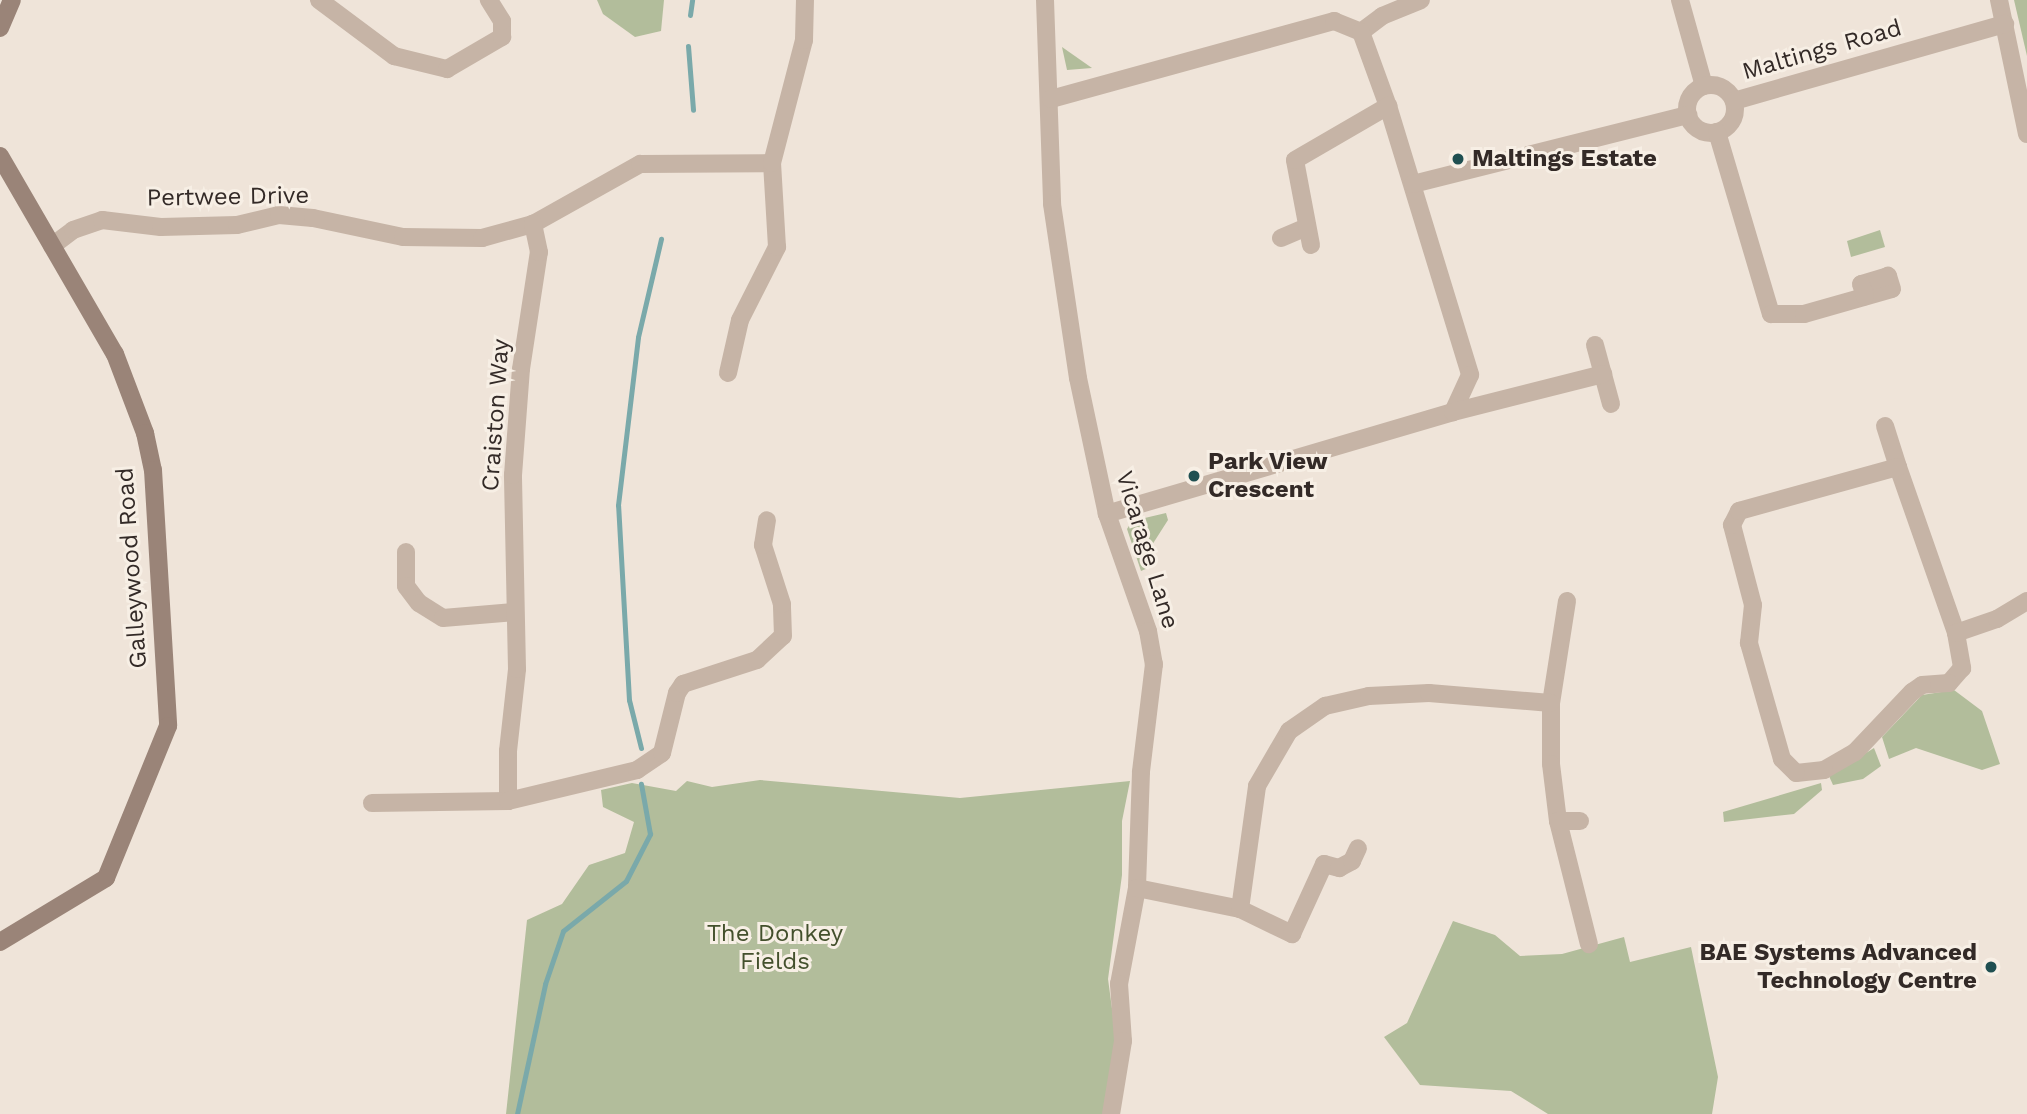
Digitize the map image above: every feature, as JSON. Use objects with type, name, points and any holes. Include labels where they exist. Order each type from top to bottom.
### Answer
[{"type":"street","points":[[0,28],[12,0]]},
{"type":"street","points":[[319,0],[394,56],[447,69],[502,37],[502,21],[489,0]]},
{"type":"street","points":[[728,373],[740,320],[777,247],[772,163],[806,29],[805,0]]},
{"type":"street","name":"Vicarage Lane","points":[[1045,0],[1051,99],[1052,204],[1078,378],[1107,514],[1148,631],[1154,664],[1142,772],[1137,888],[1119,984],[1124,1041],[1111,1114]]},
{"type":"street","points":[[1361,32],[1382,16],[1421,0]]},
{"type":"street","points":[[1680,0],[1704,86],[1690,97],[1688,115],[1699,130],[1717,132],[1771,314],[1804,314],[1865,296]]},
{"type":"street","points":[[1999,0],[2027,134]]},
{"type":"street","points":[[1051,99],[1334,21],[1361,32],[1413,184],[1470,375],[1453,412]]},
{"type":"street","name":"Maltings Road","points":[[1734,101],[2005,24]]},
{"type":"street","name":"Maltings Road","points":[[1704,86],[1722,87],[1734,101],[1732,120],[1717,132]]},
{"type":"street","points":[[1311,245],[1295,160],[1388,106]]},
{"type":"street","points":[[1413,184],[1688,115]]},
{"type":"street","name":"Galleywood Road","points":[[0,156],[115,354],[145,433],[153,470],[168,726],[106,878],[0,942]]},
{"type":"street","name":"Pertwee Drive","points":[[52,246],[73,230],[102,219],[160,227],[237,225],[279,215],[313,218],[403,237],[482,238],[533,224],[640,164],[772,163]]},
{"type":"street","name":"Craiston Way","points":[[508,801],[508,751],[517,669],[514,612],[519,396],[539,252],[533,224]]},
{"type":"street","points":[[1281,238],[1307,227]]},
{"type":"street","points":[[1595,345],[1611,404]]},
{"type":"street","points":[[1107,514],[1453,412],[1602,374]]},
{"type":"street","points":[[1885,426],[1962,657],[1956,678],[1912,692],[1855,752],[1824,770],[1796,774],[1788,769],[1749,643],[1753,605],[1732,525],[1739,511],[1898,467]]},
{"type":"street","points":[[372,803],[508,801],[637,770],[667,745],[677,692],[683,684],[757,660],[776,647],[785,622],[763,545],[767,520]]},
{"type":"street","points":[[406,552],[405,586],[419,603],[443,618],[514,612]]},
{"type":"street","points":[[1567,601],[1551,703],[1558,821],[1589,943]]},
{"type":"street","points":[[1956,633],[2027,601]]},
{"type":"street","points":[[1240,909],[1257,786],[1289,731],[1325,706],[1369,696],[1429,693],[1551,703]]},
{"type":"street","points":[[1558,821],[1580,821]]},
{"type":"street","points":[[1137,888],[1240,909],[1292,934],[1324,864],[1339,868],[1352,860],[1358,848]]},
{"type":"green space","points":[[597,0],[664,0],[661,31],[635,37],[603,14]]},
{"type":"green space","points":[[2014,0],[2027,0],[2027,56]]},
{"type":"green space","points":[[1062,47],[1092,68],[1067,70]]},
{"type":"green space","points":[[1880,230],[1885,247],[1851,257],[1847,241]]},
{"type":"green space","points":[[1166,513],[1168,520],[1145,556],[1148,568],[1141,571],[1127,529],[1132,521]]},
{"type":"green space","points":[[1954,690],[1982,711],[2000,764],[1982,770],[1916,748],[1889,759],[1882,737],[1922,695]]},
{"type":"green space","points":[[1874,748],[1881,766],[1863,779],[1833,785],[1829,776]]},
{"type":"green space","name":"The Donkey Fields","points":[[760,780],[960,798],[1130,781],[1122,821],[1122,875],[1108,979],[1116,1038],[1103,1114],[506,1114],[527,920],[562,904],[589,865],[625,853],[634,822],[603,807],[601,790],[632,783],[676,791],[687,781],[712,787]]},
{"type":"green space","points":[[1821,783],[1822,790],[1794,814],[1724,822],[1723,812]]},
{"type":"green space","points":[[1453,921],[1495,935],[1520,956],[1562,954],[1624,937],[1630,962],[1691,947],[1718,1077],[1712,1114],[1548,1114],[1511,1091],[1420,1085],[1384,1037],[1407,1023]]},
{"type":"waterway","points":[[690,15],[692,0]]},
{"type":"waterway","points":[[688,46],[693,110]]},
{"type":"waterway","points":[[641,748],[629,700],[618,505],[638,337],[661,239]]},
{"type":"waterway","points":[[517,1114],[545,984],[563,931],[626,881],[650,834],[641,784]]},
{"type":"place","name":"Maltings Estate","points":[[1458,159]]},
{"type":"place","name":"Park View Crescent","points":[[1194,476]]},
{"type":"place","name":"BAE Systems Advanced Technology Centre","points":[[1991,967]]}]
